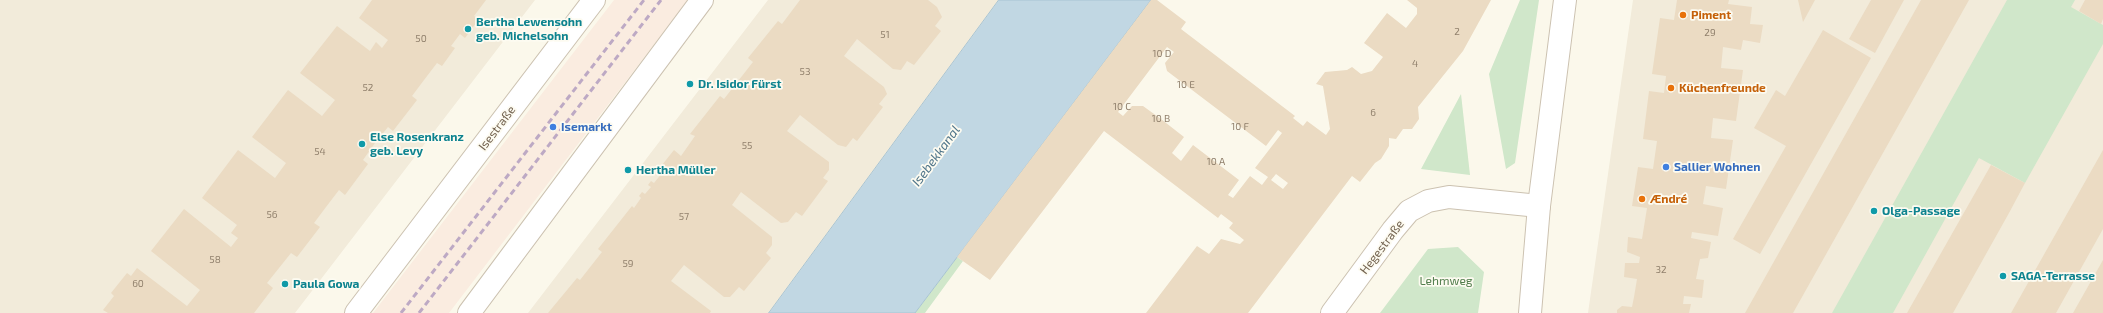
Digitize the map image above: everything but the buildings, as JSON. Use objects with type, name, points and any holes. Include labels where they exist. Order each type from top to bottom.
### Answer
[{"type":"street","name":"Isestraße","points":[[356,313],[594,0]]},
{"type":"street","points":[[469,313],[702,0]]},
{"type":"street","points":[[1530,313],[1539,206],[1565,0]]},
{"type":"street","name":"Hegestraße","points":[[1332,313],[1397,226],[1409,212],[1428,201],[1449,196],[1539,206]]},
{"type":"shaded area","points":[[0,0],[535,0],[295,313],[0,313]]},
{"type":"shaded area","name":"Isemarkt","points":[[614,0],[688,0],[449,313],[373,313]]},
{"type":"shaded area","points":[[768,0],[999,0],[769,313],[528,313]]},
{"type":"shaded area","points":[[1633,0],[2103,0],[2103,313],[1588,313]]},
{"type":"green space","points":[[1520,0],[1539,0],[1515,163],[1506,169],[1489,74]]},
{"type":"green space","points":[[2007,0],[2075,0],[2071,7],[2103,25],[2103,44],[2025,183],[1979,158],[1893,313],[1832,313]]},
{"type":"green space","points":[[1461,94],[1470,175],[1421,169]]},
{"type":"green space","name":"Lehmweg","points":[[1458,247],[1484,272],[1478,313],[1380,313],[1428,249]]},
{"type":"green space","points":[[957,257],[963,261],[925,313],[915,313]]},
{"type":"water","name":"Isebekkanal","points":[[999,0],[1151,0],[915,313],[769,313]]},
{"type":"railway","points":[[401,313],[644,0]]},
{"type":"railway","points":[[419,313],[661,0]]},
{"type":"place","name":"Piment","points":[[1683,15]]},
{"type":"place","name":"Bertha Lewensohn geb. Michelsohn","points":[[468,29]]},
{"type":"place","name":"Dr. Isidor Fürst","points":[[690,84]]},
{"type":"place","name":"Küchenfreunde","points":[[1671,88]]},
{"type":"place","name":"Isemarkt","points":[[553,127]]},
{"type":"place","name":"Else Rosenkranz geb. Levy","points":[[362,144]]},
{"type":"place","name":"Sallier Wohnen","points":[[1666,167]]},
{"type":"place","name":"Hertha Müller","points":[[628,170]]},
{"type":"place","name":"Ændré","points":[[1642,199]]},
{"type":"place","name":"Olga-Passage","points":[[1874,211]]},
{"type":"place","name":"SAGA-Terrasse","points":[[2003,276]]},
{"type":"place","name":"Paula Gowa","points":[[285,284]]}]
